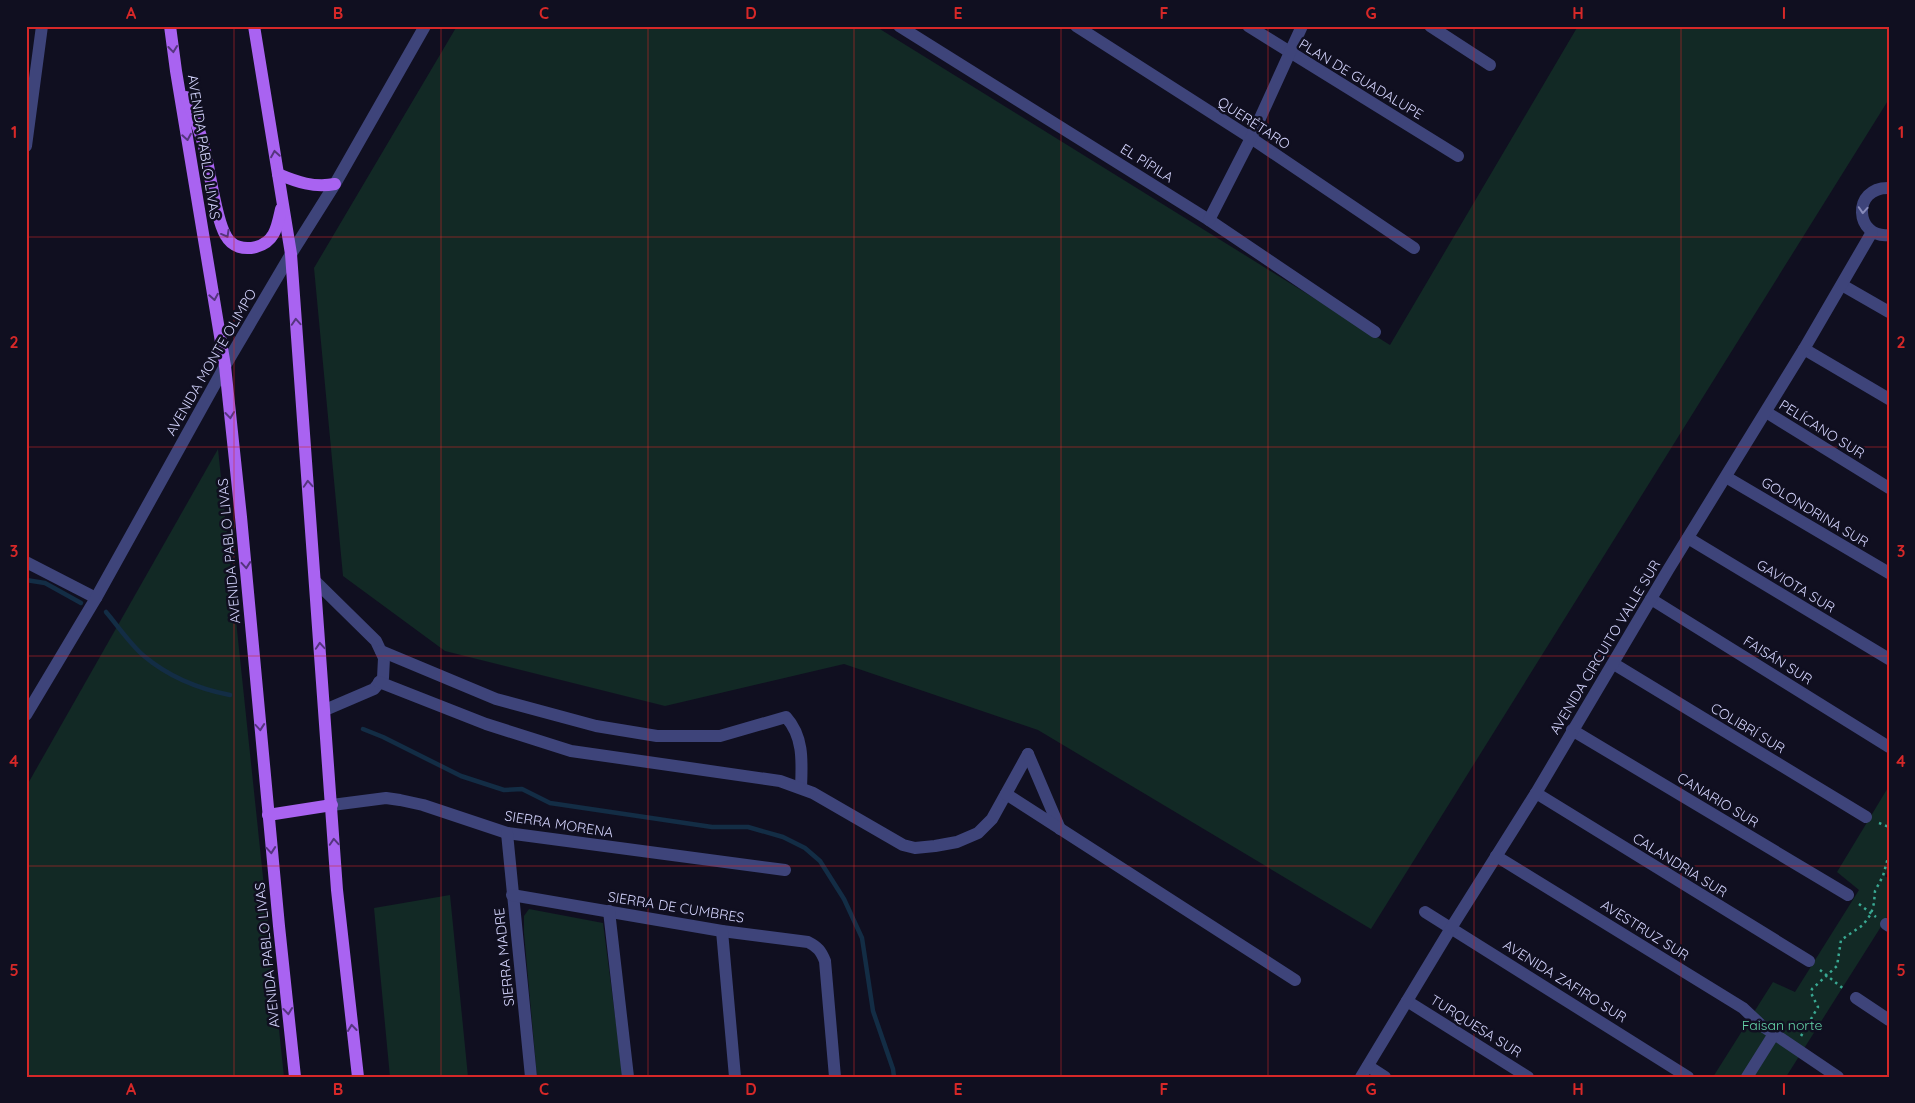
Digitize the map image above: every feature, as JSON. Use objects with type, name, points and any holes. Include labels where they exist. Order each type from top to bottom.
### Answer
[{"type":"main road","name":"AVENIDA PABLO LIVAS","points":[[170,26],[225,366],[295,1077]]},
{"type":"main road","points":[[254,26],[291,254],[338,890],[358,1077]]},
{"type":"main road","points":[[176,72],[202,140],[220,222],[226,237],[241,248],[264,245],[275,233],[282,202]]},
{"type":"main road","points":[[278,174],[310,185],[326,186],[335,184]]},
{"type":"main road","points":[[268,814],[332,804]]},
{"type":"street","points":[[26,146],[42,26]]},
{"type":"street","name":"AVENIDA MONTE OLIMPO","points":[[26,715],[96,598],[225,366],[335,184],[425,26]]},
{"type":"street","name":"EL PÍPILA","points":[[898,26],[1209,220],[1375,332]]},
{"type":"street","name":"QUERÉTARO","points":[[1076,26],[1251,138],[1414,248]]},
{"type":"street","name":"PLAN DE GUADALUPE","points":[[1248,26],[1458,156]]},
{"type":"street","points":[[1209,220],[1251,138],[1302,26]]},
{"type":"street","points":[[1430,26],[1490,65]]},
{"type":"street","points":[[1889,188],[1873,191],[1863,203],[1861,211],[1862,219],[1872,232],[1878,235],[1889,235]]},
{"type":"street","name":"AVENIDA CIRCUITO VALLE SUR","points":[[1365,1071],[1614,664],[1650,600],[1766,412],[1872,232]]},
{"type":"street","points":[[1842,285],[1889,312]]},
{"type":"street","points":[[1804,349],[1889,399]]},
{"type":"street","name":"PELÍCANO SUR","points":[[1766,412],[1889,488]]},
{"type":"street","name":"GOLONDRINA SUR","points":[[1726,476],[1889,573]]},
{"type":"street","name":"GAVIOTA SUR","points":[[1688,538],[1889,659]]},
{"type":"street","points":[[26,562],[96,598]]},
{"type":"street","points":[[315,580],[376,641],[384,658],[383,678],[374,689],[325,710]]},
{"type":"street","name":"FAISÁN SUR","points":[[1650,600],[1889,746]]},
{"type":"street","points":[[381,651],[496,699],[596,726],[657,736],[720,736],[786,716],[795,727],[802,752],[801,788]]},
{"type":"street","name":"COLIBRÍ SUR","points":[[1614,664],[1866,817]]},
{"type":"street","points":[[380,682],[486,724],[571,751],[780,781],[813,793],[903,846],[915,848],[957,842],[978,833],[992,819],[1028,754],[1060,829]]},
{"type":"street","name":"CANARIO SUR","points":[[1572,730],[1848,895]]},
{"type":"street","name":"CALANDRIA SUR","points":[[1536,793],[1809,961]]},
{"type":"street","points":[[1006,794],[1295,980]]},
{"type":"street","name":"SIERRA MORENA","points":[[332,804],[386,798],[400,800],[423,805],[507,833],[786,870]]},
{"type":"street","name":"SIERRA MADRE","points":[[507,833],[531,1077]]},
{"type":"street","name":"AVESTRUZ SUR","points":[[1496,856],[1744,1008],[1761,1025],[1838,1077]]},
{"type":"street","name":"SIERRA DE CUMBRES","points":[[512,896],[722,931],[808,942],[821,951],[825,961],[835,1077]]},
{"type":"street","points":[[609,911],[628,1077]]},
{"type":"street","name":"AVENIDA ZAFIRO SUR","points":[[1425,912],[1688,1077]]},
{"type":"street","points":[[722,931],[736,1077]]},
{"type":"street","points":[[1856,998],[1889,1020]]},
{"type":"street","name":"TURQUESA SUR","points":[[1407,1000],[1528,1077]]},
{"type":"street","points":[[1746,1077],[1774,1034]]},
{"type":"street","points":[[1365,1071],[1386,1077]]},
{"type":"path","points":[[1794,1047],[1817,1010],[1818,1003],[1811,993],[1812,989],[1837,966],[1841,940],[1863,925],[1872,914],[1875,891],[1883,876],[1889,854]]},
{"type":"path","points":[[1848,895],[1887,925]]},
{"type":"path","points":[[1809,961],[1856,998]]},
{"type":"green space","points":[[457,26],[875,26],[1390,345],[1578,26],[1889,26],[1889,99],[1371,929],[1038,730],[844,664],[665,706],[445,651],[343,576],[314,268]]},
{"type":"green space","points":[[218,449],[284,1077],[26,1077],[26,787]]},
{"type":"green space","name":"Faisan norte","points":[[1889,786],[1889,871],[1885,876],[1889,879],[1889,914],[1786,1077],[1713,1077],[1773,982],[1795,992],[1859,890],[1837,872]]},
{"type":"green space","points":[[450,895],[468,1077],[390,1077],[374,908]]},
{"type":"green space","points":[[529,909],[603,923],[623,1077],[537,1077],[524,933],[524,916]]},
{"type":"waterway","points":[[26,580],[45,583],[81,603]]},
{"type":"waterway","points":[[106,612],[134,646],[144,656],[164,670],[185,681],[230,695]]},
{"type":"waterway","points":[[363,729],[461,776],[504,790],[522,789],[550,803],[712,827],[748,827],[783,837],[805,848],[820,861],[844,899],[862,938],[873,1011],[894,1077]]}]
